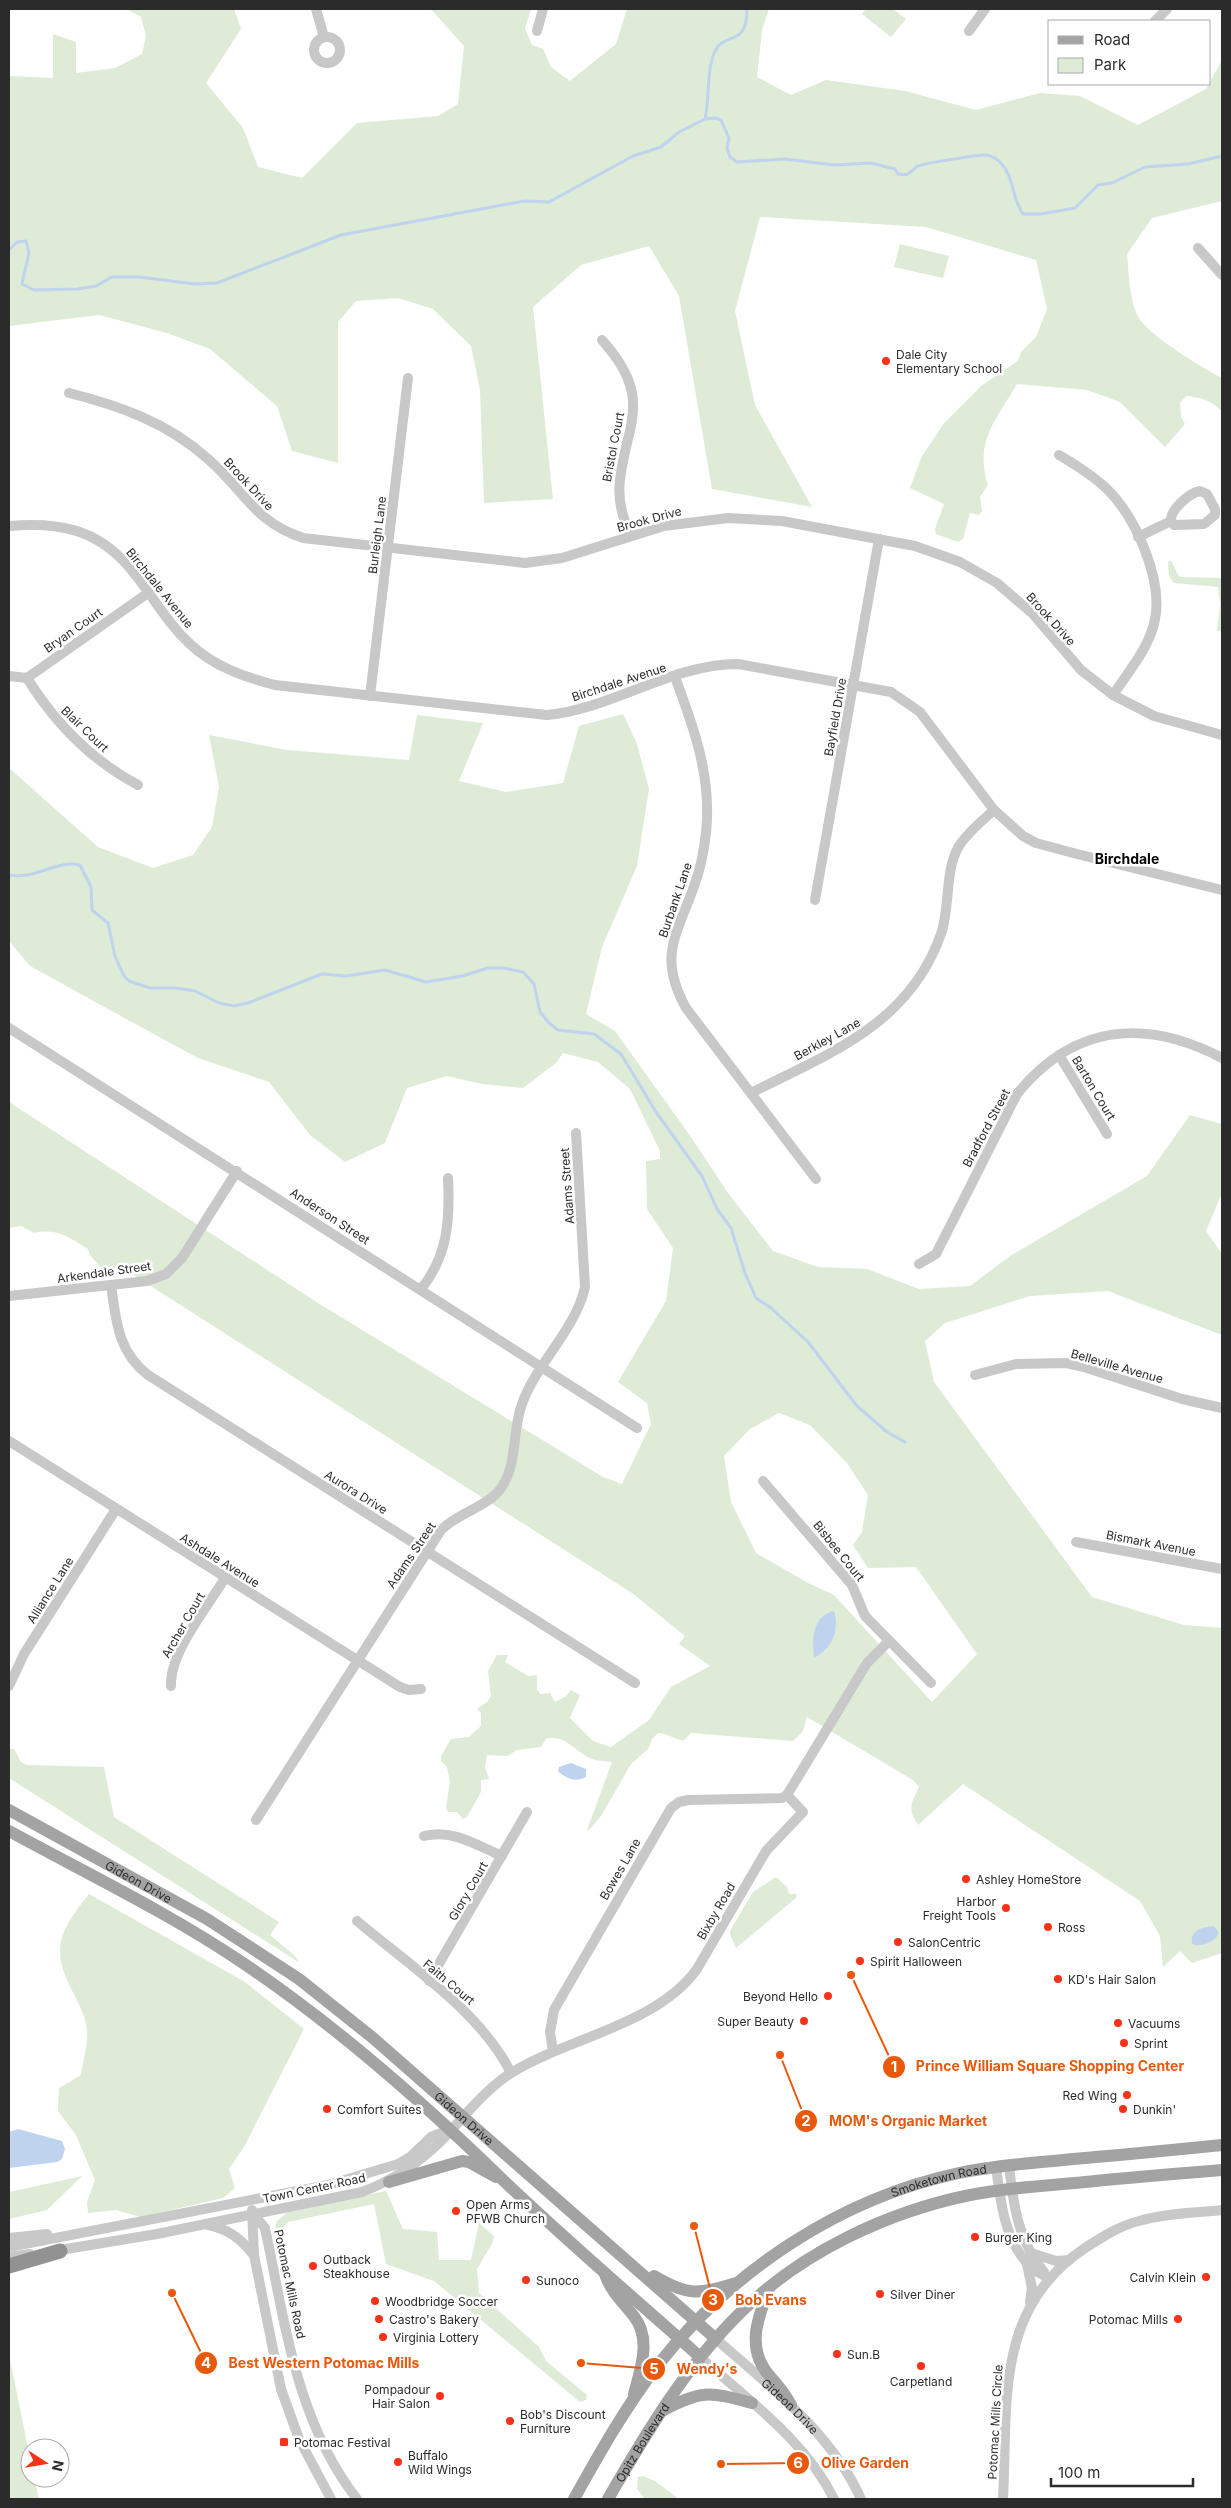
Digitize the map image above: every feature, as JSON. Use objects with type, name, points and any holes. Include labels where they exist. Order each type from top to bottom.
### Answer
[{"type":"highway","points":[[9,2266],[60,2251]]},
{"type":"main road","name":"Gideon Drive","points":[[9,1810],[207,1919],[299,1980],[373,2038],[716,2339]]},
{"type":"main road","name":"Gideon Drive","points":[[9,1831],[205,1938],[246,1965],[327,2024],[450,2129],[604,2272],[700,2357]]},
{"type":"main road","points":[[82,1870],[90,1854]]},
{"type":"main road","name":"Smoketown Road","points":[[696,2322],[741,2282],[802,2236],[864,2203],[933,2179],[996,2166],[1222,2145]]},
{"type":"main road","points":[[389,2182],[462,2161],[469,2162],[503,2179]]},
{"type":"main road","name":"Smoketown Road","points":[[716,2339],[742,2310],[770,2287],[828,2248],[888,2219],[945,2201],[1005,2189],[1222,2170]]},
{"type":"main road","points":[[636,2269],[684,2291],[708,2291],[741,2282]]},
{"type":"main road","points":[[604,2272],[614,2295],[638,2322],[643,2338],[643,2357],[632,2403]]},
{"type":"main road","points":[[770,2287],[758,2317],[755,2345],[762,2366],[791,2406]]},
{"type":"main road","points":[[574,2499],[632,2403],[680,2339],[696,2322]]},
{"type":"main road","name":"Opitz Boulevard","points":[[608,2499],[660,2412],[700,2357],[716,2339]]},
{"type":"main road","points":[[660,2412],[681,2401],[709,2393],[752,2403]]},
{"type":"street","points":[[316,9],[324,37]]},
{"type":"street","points":[[537,31],[542,9]]},
{"type":"street","points":[[969,31],[984,9]]},
{"type":"street","points":[[1156,20],[1167,9]]},
{"type":"street","points":[[1198,248],[1222,274]]},
{"type":"street","name":"Bristol Court","points":[[602,340],[622,366],[632,392],[633,415],[618,487],[622,517],[631,536]]},
{"type":"street","name":"Burleigh Lane","points":[[370,696],[408,378]]},
{"type":"street","name":"Brook Drive","points":[[69,393],[127,410],[166,428],[209,460],[255,511],[280,529],[303,538],[525,563],[562,558],[664,526],[728,518],[782,521],[880,539],[937,553],[968,566],[996,583],[1033,614],[1081,670],[1113,696],[1154,716],[1222,735]]},
{"type":"street","points":[[1059,455],[1108,490],[1138,537],[1150,568],[1156,594],[1155,619],[1145,645],[1113,696]]},
{"type":"street","points":[[1194,492],[1205,492],[1215,509],[1215,515],[1206,523],[1178,527],[1171,521],[1172,514],[1194,492]]},
{"type":"street","points":[[1138,537],[1171,521]]},
{"type":"street","name":"Birchdale Avenue","points":[[9,526],[49,524],[71,528],[89,536],[119,556],[174,628],[191,645],[218,664],[236,673],[275,685],[546,714],[576,710],[711,666],[738,664],[891,692],[911,703],[936,732],[994,810],[1013,830],[1036,843],[1222,890]]},
{"type":"street","name":"Bayfield Drive","points":[[815,900],[880,539]]},
{"type":"street","name":"Bryan Court","points":[[27,678],[148,593]]},
{"type":"street","points":[[9,676],[27,678]]},
{"type":"street","name":"Burbank Lane","points":[[675,677],[700,749],[706,785],[707,808],[702,859],[694,886],[675,933],[672,949],[674,980],[686,1008],[816,1179]]},
{"type":"street","name":"Blair Court","points":[[27,678],[53,716],[69,734],[107,766],[138,785]]},
{"type":"street","name":"Berkley Lane","points":[[750,1093],[855,1040],[884,1018],[904,998],[927,965],[937,944],[946,913],[951,870],[958,847],[994,810]]},
{"type":"street","name":"Anderson Street","points":[[9,1028],[237,1171],[637,1428]]},
{"type":"street","name":"Bradford Street","points":[[919,1264],[936,1254],[1017,1094],[1040,1070],[1059,1055],[1097,1038],[1121,1034],[1146,1034],[1184,1041],[1222,1058]]},
{"type":"street","name":"Barton Court","points":[[1059,1055],[1107,1134]]},
{"type":"street","name":"Adams Street","points":[[256,1820],[427,1551],[450,1521],[490,1500],[505,1481],[511,1468],[514,1436],[522,1403],[578,1308],[585,1287],[576,1134]]},
{"type":"street","name":"Arkendale Street","points":[[9,1296],[156,1279],[175,1267],[237,1171]]},
{"type":"street","points":[[420,1289],[435,1270],[445,1244],[450,1205],[448,1178]]},
{"type":"street","name":"Aurora Drive","points":[[111,1285],[120,1340],[142,1370],[635,1683]]},
{"type":"street","name":"Belleville Avenue","points":[[974,1374],[1023,1363],[1066,1363],[1084,1367],[1182,1399],[1222,1408]]},
{"type":"street","name":"Ashdale Avenue","points":[[9,1440],[400,1687],[410,1690],[421,1689]]},
{"type":"street","name":"Bisbee Court","points":[[763,1481],[849,1581],[855,1589],[865,1616],[931,1683]]},
{"type":"street","name":"Alliance Lane","points":[[9,1686],[24,1654],[116,1509]]},
{"type":"street","name":"Bismark Avenue","points":[[1076,1542],[1222,1569]]},
{"type":"street","name":"Archer Court","points":[[171,1686],[171,1676],[178,1654],[225,1578]]},
{"type":"street","points":[[787,1795],[867,1663],[889,1641]]},
{"type":"street","name":"Bowes Lane","points":[[553,2051],[550,2032],[554,2010],[671,1808],[679,1802],[688,1800],[782,1798],[787,1795]]},
{"type":"street","name":"Bixby Road","points":[[462,2116],[511,2073],[553,2051],[608,2031],[674,1993],[692,1976],[766,1851],[802,1812],[787,1795]]},
{"type":"street","name":"Glory Court","points":[[429,1981],[527,1812]]},
{"type":"street","points":[[424,1836],[445,1833],[455,1835],[502,1856]]},
{"type":"street","name":"Faith Court","points":[[357,1921],[482,2028],[511,2073]]},
{"type":"street","name":"Town Center Road","points":[[253,2214],[362,2192],[389,2182],[424,2157],[462,2116]]},
{"type":"street","name":"Town Center Road","points":[[250,2201],[328,2185],[383,2170],[410,2157],[431,2137],[450,2129]]},
{"type":"street","points":[[1009,2165],[1005,2189],[1008,2230],[1027,2264],[1032,2288],[1028,2308]]},
{"type":"street","points":[[996,2166],[1031,2253],[1050,2279]]},
{"type":"street","points":[[9,2247],[250,2201]]},
{"type":"street","name":"Potomac Mills Road","points":[[250,2201],[253,2214],[251,2226],[254,2255],[281,2389],[299,2440],[331,2499]]},
{"type":"street","name":"Potomac Mills Circle","points":[[1003,2499],[1009,2370],[1014,2346],[1028,2308],[1050,2279],[1069,2260],[1108,2234],[1138,2221],[1157,2216],[1222,2210]]},
{"type":"street","points":[[9,2257],[60,2251],[253,2214]]},
{"type":"street","name":"Potomac Mills Road","points":[[253,2214],[265,2228],[296,2377],[305,2404],[327,2454],[357,2499]]},
{"type":"street","points":[[204,2224],[230,2232],[238,2237],[254,2255]]},
{"type":"street","points":[[9,2238],[86,2233]]},
{"type":"street","points":[[1031,2253],[1056,2261],[1069,2260]]},
{"type":"street","points":[[1027,2264],[1050,2279]]},
{"type":"street","name":"Gideon Drive","points":[[716,2339],[791,2406],[829,2447],[861,2499]]},
{"type":"street","name":"Gideon Drive","points":[[700,2357],[797,2445],[820,2474],[834,2499]]},
{"type":"green space","points":[[127,9],[234,9],[241,29],[206,83],[243,128],[258,167],[302,178],[357,123],[438,116],[458,104],[464,46],[431,9],[531,9],[525,28],[532,45],[543,49],[551,67],[570,81],[616,44],[627,9],[769,9],[762,30],[757,77],[791,95],[826,80],[905,91],[976,110],[1040,93],[1080,96],[1138,125],[1206,89],[1208,85],[1211,85],[1211,80],[1222,60],[1222,201],[1152,218],[1127,254],[1132,298],[1141,321],[1167,344],[1222,378],[1222,412],[1206,400],[1186,396],[1180,403],[1181,417],[1185,424],[1165,447],[1120,402],[1087,390],[1017,384],[995,420],[985,444],[984,470],[988,485],[980,497],[982,511],[979,515],[970,513],[963,539],[958,542],[936,534],[935,529],[944,504],[910,488],[922,456],[945,422],[981,386],[1018,361],[1021,352],[1036,337],[1047,309],[1036,260],[926,227],[760,217],[735,311],[755,405],[812,507],[712,489],[679,296],[649,246],[581,265],[533,307],[553,499],[484,503],[480,390],[471,346],[433,309],[398,298],[356,301],[338,322],[338,463],[292,451],[277,406],[210,349],[167,333],[99,315],[9,326],[9,76],[53,78],[53,34],[76,42],[76,73],[115,68],[142,54],[146,36],[141,17]]},
{"type":"green space","points":[[866,9],[893,9],[906,19],[891,37],[862,14]]},
{"type":"green space","points":[[900,244],[949,256],[943,278],[894,267]]},
{"type":"green space","points":[[1168,561],[1172,562],[1178,575],[1181,577],[1222,578],[1221,631],[1217,631],[1220,605],[1218,587],[1174,583],[1169,576]]},
{"type":"green space","points":[[623,714],[637,744],[649,789],[637,866],[602,947],[586,1014],[615,1031],[691,1137],[728,1193],[773,1251],[818,1267],[867,1269],[919,1289],[970,1286],[1010,1256],[1147,1176],[1190,1115],[1222,1124],[1222,1193],[1206,1231],[1222,1254],[1222,1335],[1108,1291],[1030,1296],[945,1323],[925,1341],[934,1382],[1092,1597],[1184,1625],[1222,1628],[1222,1953],[1192,1963],[1180,1951],[1163,1967],[1160,1936],[1140,1901],[963,1784],[918,1825],[911,1810],[919,1787],[913,1780],[807,1717],[803,1731],[793,1741],[691,1733],[684,1740],[658,1733],[652,1739],[648,1749],[631,1764],[601,1816],[589,1830],[587,1830],[612,1762],[592,1759],[565,1741],[553,1738],[546,1739],[541,1747],[517,1750],[507,1756],[487,1755],[485,1767],[489,1779],[481,1780],[481,1792],[467,1817],[463,1819],[457,1812],[448,1812],[446,1807],[450,1782],[447,1767],[441,1761],[441,1756],[451,1739],[469,1737],[481,1726],[481,1713],[477,1709],[487,1702],[491,1696],[488,1671],[497,1655],[508,1655],[505,1662],[528,1676],[537,1675],[537,1689],[540,1694],[550,1693],[555,1702],[566,1696],[571,1690],[580,1695],[570,1718],[593,1741],[611,1747],[649,1720],[671,1687],[710,1666],[679,1644],[685,1636],[632,1593],[121,1267],[103,1270],[90,1255],[88,1249],[62,1235],[49,1232],[34,1233],[21,1226],[9,1228],[9,1102],[318,1303],[603,1477],[622,1484],[651,1424],[647,1403],[618,1382],[666,1301],[673,1248],[647,1209],[646,1161],[660,1159],[660,1151],[630,1089],[598,1062],[563,1053],[556,1063],[523,1088],[482,1084],[447,1076],[407,1088],[385,1143],[345,1162],[310,1135],[269,1082],[198,1058],[30,966],[9,941],[9,768],[98,847],[153,868],[193,855],[212,827],[219,787],[209,735],[287,750],[409,760],[417,715],[483,723],[459,781],[506,792],[563,783],[579,726]],"holes":[[[779,1413],[810,1425],[847,1463],[868,1495],[862,1532],[853,1545],[868,1568],[916,1567],[977,1654],[932,1702],[834,1595],[808,1583],[756,1553],[731,1502],[724,1456],[750,1429]]]},
{"type":"green space","points":[[9,1749],[14,1749],[21,1762],[27,1765],[104,1767],[114,1817],[279,1922],[270,1935],[294,1955],[300,1963],[9,1778]]},
{"type":"green space","points":[[776,1877],[787,1887],[789,1894],[797,1894],[796,1898],[736,1948],[730,1934],[731,1929],[753,1892]]},
{"type":"green space","points":[[89,1894],[245,1982],[304,2029],[244,2147],[229,2169],[235,2188],[223,2198],[141,2217],[116,2210],[88,2213],[87,2202],[95,2180],[76,2135],[58,2111],[59,2088],[81,2075],[87,2035],[84,2016],[62,1967],[61,1944],[68,1924]]},
{"type":"green space","points":[[82,2176],[47,2210],[9,2219],[9,2192]]},
{"type":"green space","points":[[386,2191],[403,2229],[437,2232],[439,2260],[471,2260],[479,2223],[494,2236],[493,2242],[477,2269],[479,2293],[539,2347],[546,2361],[587,2395],[586,2400],[580,2402],[434,2281],[386,2264],[374,2204],[288,2222],[281,2230],[274,2231],[277,2221],[288,2212]]},
{"type":"green space","points":[[9,2354],[26,2438],[20,2438],[20,2488],[36,2488],[39,2499],[9,2499]]},
{"type":"green space","points":[[643,2476],[655,2481],[679,2499],[645,2499],[637,2489],[638,2477]]},
{"type":"water","points":[[834,1611],[836,1625],[833,1638],[826,1650],[814,1658],[813,1644],[817,1623],[821,1618]]},
{"type":"water","points":[[571,1763],[586,1769],[586,1777],[578,1780],[571,1779],[558,1771],[559,1767]]},
{"type":"water","points":[[1214,1926],[1219,1933],[1214,1939],[1203,1945],[1192,1944],[1195,1932],[1201,1928]]},
{"type":"water","points":[[18,2129],[62,2141],[65,2149],[62,2159],[57,2162],[9,2168],[9,2132]]},
{"type":"waterway","points":[[705,119],[710,67],[715,51],[724,41],[740,34],[746,21],[747,9]]},
{"type":"waterway","points":[[9,250],[17,242],[26,241],[29,253],[22,284],[34,290],[77,289],[96,286],[112,277],[139,277],[195,284],[217,283],[341,235],[524,201],[549,202],[633,156],[661,147],[679,132],[705,119],[715,118],[721,120],[729,138],[727,148],[730,157],[737,162],[785,159],[834,165],[871,163],[895,169],[898,174],[905,175],[922,165],[974,156],[986,155],[993,157],[1005,168],[1019,208],[1023,214],[1041,214],[1075,208],[1098,185],[1112,183],[1145,167],[1188,164],[1222,156]]},
{"type":"waterway","points":[[9,875],[28,875],[63,865],[80,865],[91,887],[92,910],[108,923],[115,956],[124,976],[129,981],[150,988],[176,988],[195,991],[219,1003],[234,1006],[248,1003],[322,974],[346,976],[385,970],[426,982],[462,976],[488,968],[504,968],[523,972],[534,984],[540,1012],[549,1023],[558,1030],[594,1034],[621,1054],[656,1112],[702,1176],[717,1209],[731,1228],[745,1273],[756,1298],[771,1308],[808,1342],[857,1406],[887,1432],[905,1442]]},
{"type":"place","name":"Dale City Elementary School","points":[[886,361]]},
{"type":"place","name":"Ashley HomeStore","points":[[966,1879]]},
{"type":"place","name":"Harbor Freight Tools","points":[[1006,1908]]},
{"type":"place","name":"Ross","points":[[1048,1927]]},
{"type":"place","name":"SalonCentric","points":[[898,1942]]},
{"type":"place","name":"Spirit Halloween","points":[[860,1961]]},
{"type":"place","name":"Prince William Square Shopping Center","points":[[851,1975]]},
{"type":"place","name":"KD's Hair Salon","points":[[1058,1979]]},
{"type":"place","name":"Beyond Hello","points":[[828,1996]]},
{"type":"place","name":"Super Beauty","points":[[804,2021]]},
{"type":"place","name":"Vacuums","points":[[1118,2023]]},
{"type":"place","name":"Sprint","points":[[1124,2043]]},
{"type":"place","name":"MOM's Organic Market","points":[[780,2055]]},
{"type":"place","name":"Red Wing","points":[[1127,2095]]},
{"type":"place","name":"Comfort Suites","points":[[327,2109]]},
{"type":"place","name":"Dunkin'","points":[[1123,2109]]},
{"type":"place","name":"Open Arms PFWB Church","points":[[456,2211]]},
{"type":"place","name":"Bob Evans","points":[[694,2226]]},
{"type":"place","name":"Burger King","points":[[975,2237]]},
{"type":"place","name":"Outback Steakhouse","points":[[313,2266]]},
{"type":"place","name":"Calvin Klein","points":[[1206,2277]]},
{"type":"place","name":"Sunoco","points":[[526,2280]]},
{"type":"place","name":"Best Western Potomac Mills","points":[[172,2293]]},
{"type":"place","name":"Silver Diner","points":[[880,2294]]},
{"type":"place","name":"Woodbridge Soccer","points":[[375,2301]]},
{"type":"place","name":"Castro's Bakery","points":[[379,2319]]},
{"type":"place","name":"Potomac Mills","points":[[1178,2319]]},
{"type":"place","name":"Virginia Lottery","points":[[383,2337]]},
{"type":"place","name":"Sun.B","points":[[837,2354]]},
{"type":"place","name":"Wendy's","points":[[581,2363]]},
{"type":"place","name":"Carpetland","points":[[921,2366]]},
{"type":"place","name":"Pompadour Hair Salon","points":[[440,2396]]},
{"type":"place","name":"Bob's Discount Furniture","points":[[510,2421]]},
{"type":"place","name":"Potomac Festival","points":[[284,2442]]},
{"type":"place","name":"Buffalo Wild Wings","points":[[398,2462]]},
{"type":"place","name":"Olive Garden","points":[[721,2464]]},
{"type":"district","name":"Birchdale","points":[[1127,858]]}]
